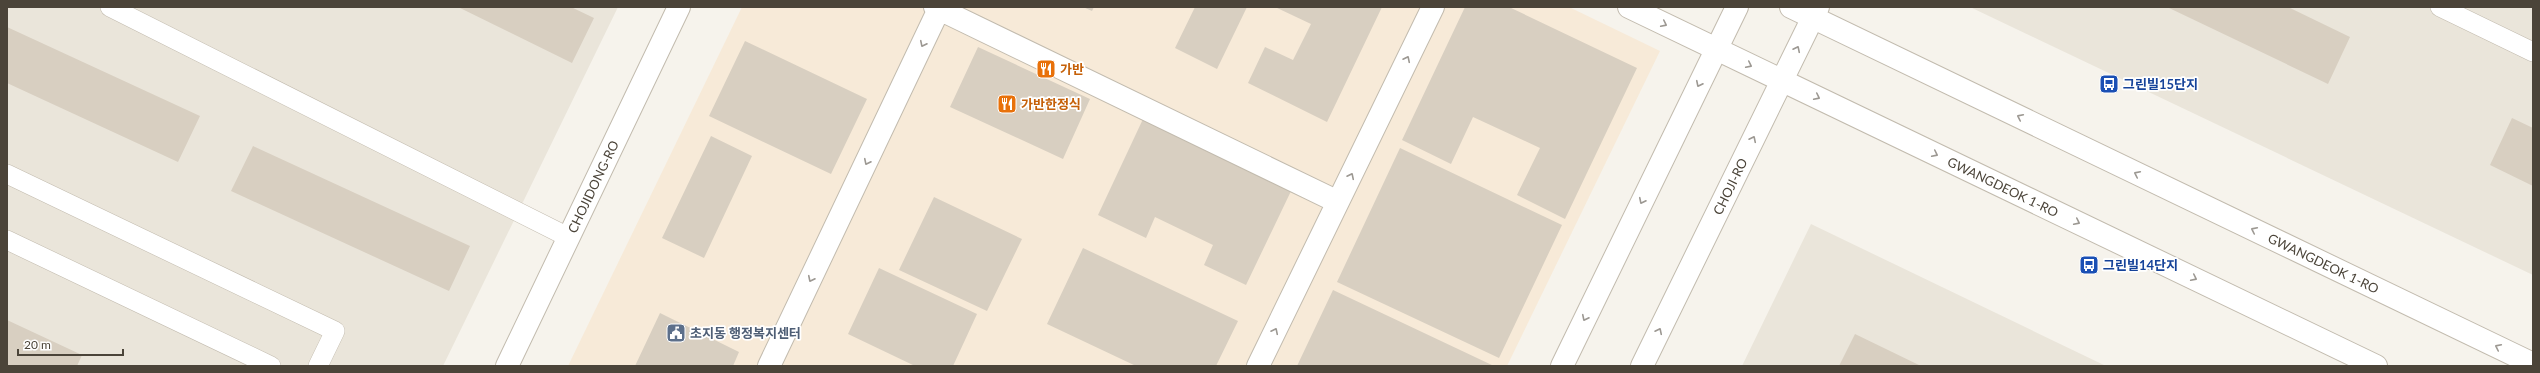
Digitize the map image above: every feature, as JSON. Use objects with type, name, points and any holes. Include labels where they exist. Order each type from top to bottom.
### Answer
[{"type":"street","name":"CHOJIDONG-RO","points":[[507,366],[679,7]]},
{"type":"street","points":[[1258,366],[1433,7]]},
{"type":"street","name":"GWANGDEOK 1-RO","points":[[1629,7],[2376,366]]},
{"type":"street","points":[[1562,366],[1737,7]]},
{"type":"street","name":"GWANGDEOK 1-RO","points":[[1790,7],[1815,12],[2533,364]]},
{"type":"street","points":[[769,366],[937,8],[1338,202]]},
{"type":"street","name":"CHOJI-RO","points":[[1642,366],[1815,12]]},
{"type":"lane","points":[[110,7],[137,13],[568,237]]},
{"type":"lane","points":[[2440,7],[2533,52]]},
{"type":"lane","points":[[7,174],[334,331],[318,366]]},
{"type":"lane","points":[[7,240],[271,366]]},
{"type":"shaded area","points":[[7,7],[618,7],[443,366],[7,366]]},
{"type":"shaded area","points":[[742,7],[1569,7],[1660,51],[1507,366],[568,366]]},
{"type":"shaded area","points":[[1970,7],[2533,7],[2533,275]]},
{"type":"shaded area","points":[[1811,224],[2106,366],[1742,366]]},
{"type":"building","points":[[458,7],[571,7],[594,18],[572,63]]},
{"type":"building","points":[[1083,7],[1094,7],[1092,11]]},
{"type":"building","points":[[1195,7],[1247,7],[1217,69],[1175,48]]},
{"type":"building","points":[[1275,7],[1382,7],[1327,122],[1248,83],[1265,47],[1293,60],[1311,24]]},
{"type":"building","points":[[1465,7],[1509,7],[1637,68],[1565,219],[1517,195],[1540,148],[1473,117],[1451,164],[1402,140]]},
{"type":"building","points":[[2167,7],[2288,7],[2350,37],[2328,84]]},
{"type":"building","points":[[7,27],[200,116],[178,162],[7,83]]},
{"type":"building","points":[[745,41],[867,99],[831,174],[709,116]]},
{"type":"building","points":[[978,47],[1090,99],[1063,159],[950,107]]},
{"type":"building","points":[[2512,118],[2533,128],[2533,186],[2490,165]]},
{"type":"building","points":[[1143,119],[1292,189],[1246,285],[1204,265],[1213,245],[1155,217],[1146,238],[1098,215]]},
{"type":"building","points":[[711,136],[752,156],[704,258],[662,238]]},
{"type":"building","points":[[253,146],[470,246],[449,291],[231,191]]},
{"type":"building","points":[[1400,148],[1562,225],[1499,358],[1337,282]]},
{"type":"building","points":[[934,197],[1022,239],[987,311],[899,270]]},
{"type":"building","points":[[1083,248],[1238,321],[1216,366],[1136,366],[1047,324]]},
{"type":"building","points":[[879,268],[977,314],[953,366],[915,366],[848,334]]},
{"type":"building","points":[[1333,290],[1494,366],[1297,366]]},
{"type":"building","name":"초지동 행정복지센터","points":[[660,313],[739,352],[733,366],[635,366]]},
{"type":"building","points":[[7,320],[82,355],[77,366],[7,366]]},
{"type":"building","points":[[1855,334],[1921,366],[1839,366]]},
{"type":"place","name":"가반","points":[[1046,69]]},
{"type":"place","name":"그린빌15단지","points":[[2109,84]]},
{"type":"place","name":"가반한정식","points":[[1007,104]]},
{"type":"place","name":"그린빌14단지","points":[[2089,265]]},
{"type":"place","name":"초지동 행정복지센터","points":[[676,333]]}]
